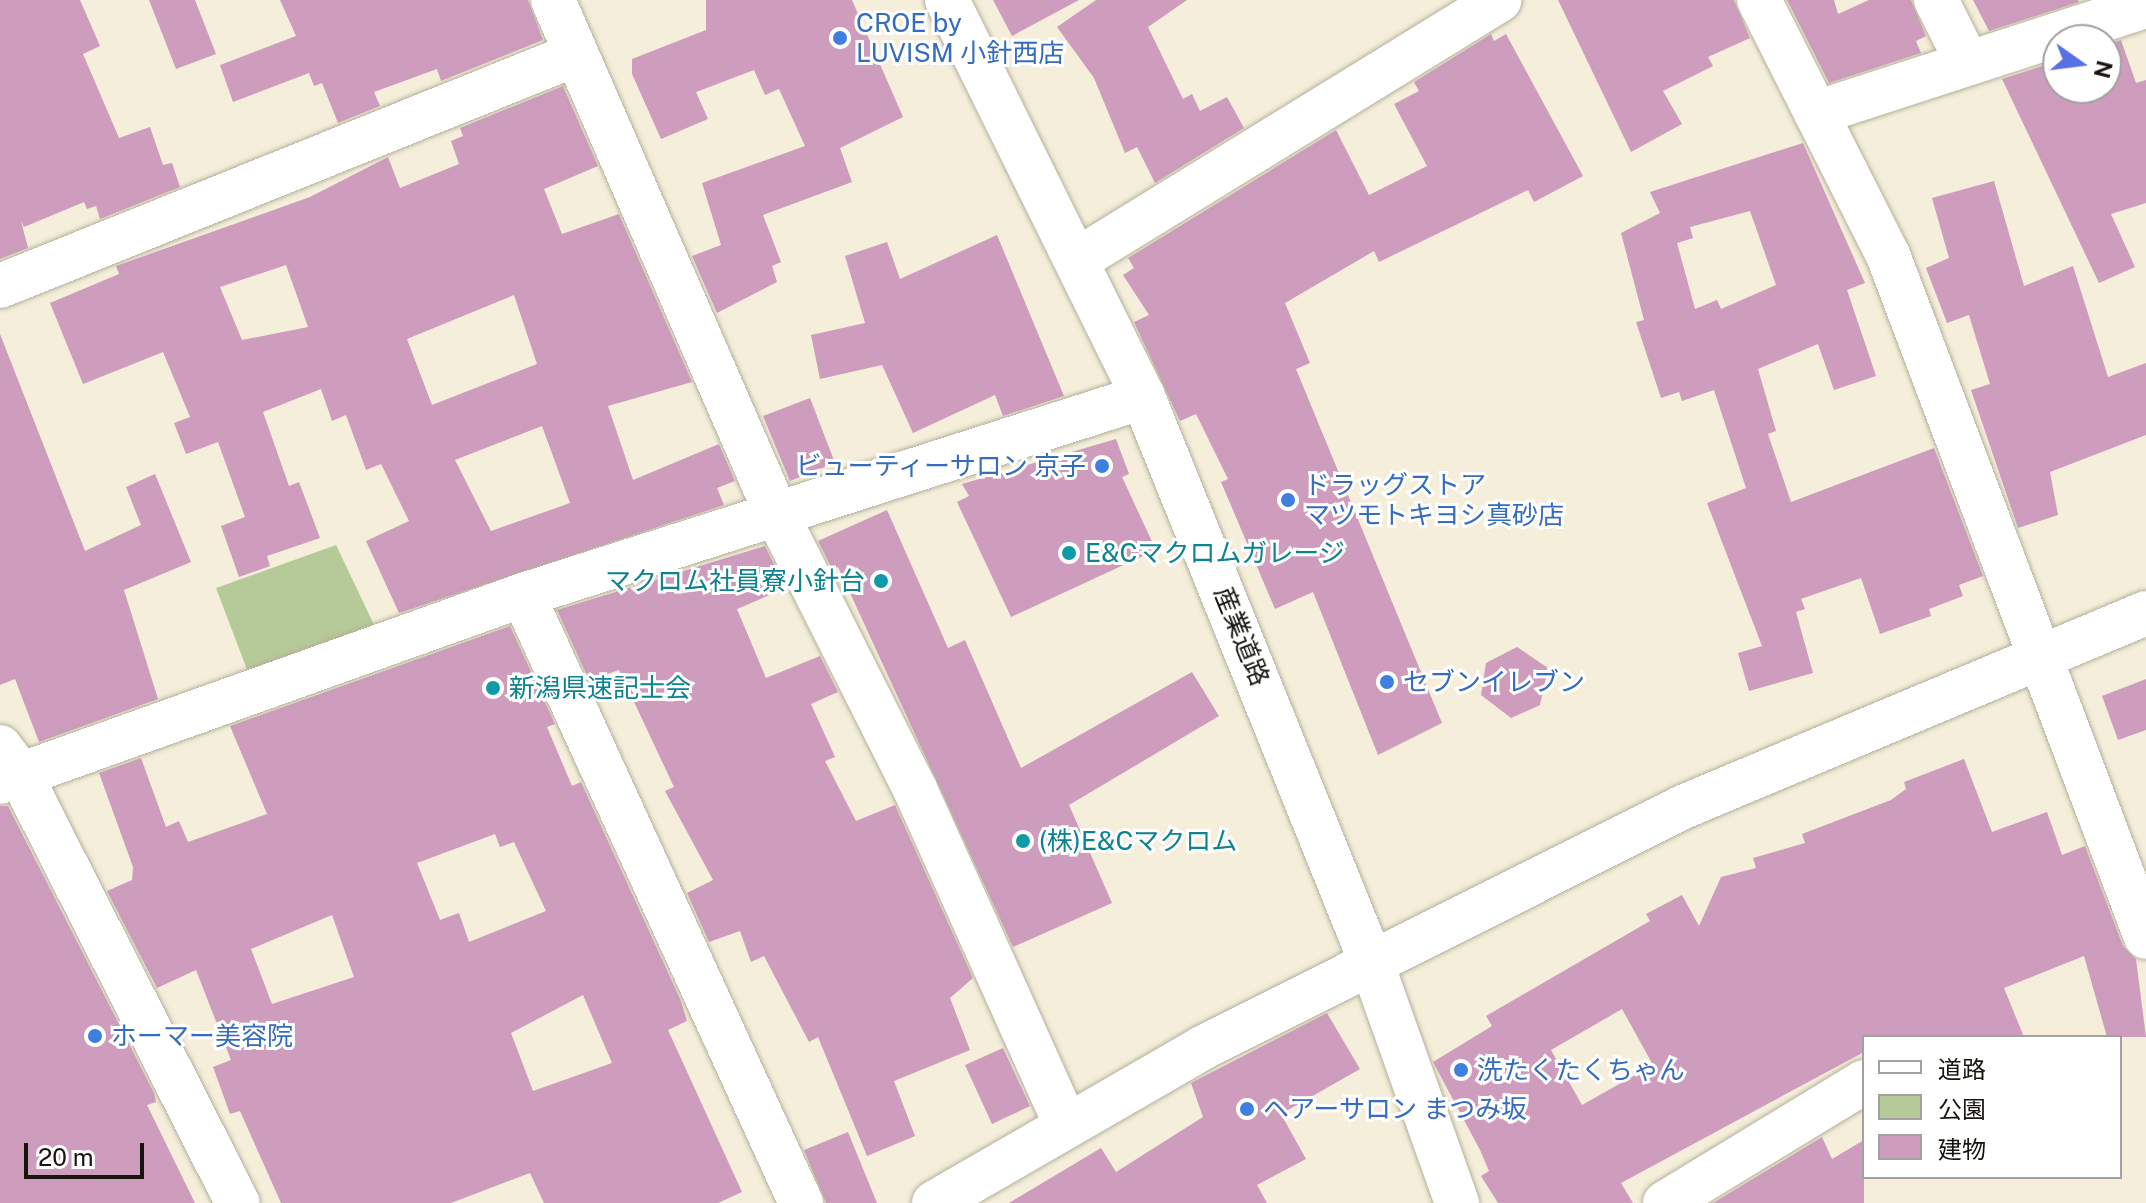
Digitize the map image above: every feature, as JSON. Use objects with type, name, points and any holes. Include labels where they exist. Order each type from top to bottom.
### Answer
[{"type":"street","points":[[553,0],[574,55],[776,513],[915,789],[1066,1125]]},
{"type":"street","name":"産業道路","points":[[947,0],[1143,397],[1372,964],[1457,1203]]},
{"type":"street","points":[[1077,260],[1499,0]]},
{"type":"street","points":[[1759,0],[1888,255],[2042,654],[2146,937]]},
{"type":"street","points":[[1936,0],[1967,62]]},
{"type":"street","points":[[1816,113],[2146,6]]},
{"type":"street","points":[[0,286],[574,55]]},
{"type":"street","points":[[238,1203],[6,767],[523,595],[1143,397]]},
{"type":"street","points":[[523,595],[801,1203]]},
{"type":"street","points":[[934,1203],[1066,1125],[1372,964],[1683,807],[2146,613]]},
{"type":"street","points":[[1665,1203],[1862,1083]]},
{"type":"green space","points":[[336,545],[376,629],[251,680],[216,588]]},
{"type":"building","points":[[0,0],[80,0],[100,46],[83,54],[119,138],[150,127],[163,165],[172,163],[180,187],[100,219],[96,206],[87,209],[84,202],[24,227],[21,221],[28,248],[0,259]]},
{"type":"building","points":[[149,0],[195,0],[216,54],[176,69]]},
{"type":"building","points":[[280,0],[528,0],[543,40],[441,81],[437,69],[374,92],[380,106],[338,123],[322,83],[314,86],[309,73],[233,102],[220,65],[296,36]]},
{"type":"building","points":[[706,0],[852,0],[903,117],[840,148],[852,182],[763,215],[781,262],[772,266],[777,282],[717,313],[692,256],[721,245],[702,183],[805,146],[779,89],[765,95],[754,70],[696,92],[708,119],[661,139],[632,74],[632,59],[706,30]]},
{"type":"building","points":[[993,0],[1079,0],[1012,36]]},
{"type":"building","points":[[1096,0],[1187,0],[1148,27],[1183,99],[1192,94],[1200,111],[1227,97],[1244,128],[1155,183],[1137,147],[1125,153],[1094,78],[1057,27]]},
{"type":"building","points":[[1558,0],[1734,0],[1750,38],[1708,57],[1713,66],[1663,91],[1682,124],[1631,152]]},
{"type":"building","points":[[1787,0],[1834,0],[1838,14],[1869,0],[1911,0],[1926,36],[1916,41],[1921,53],[1829,83]]},
{"type":"building","points":[[1973,0],[2078,0],[2079,2],[1989,31]]},
{"type":"building","points":[[1491,34],[1494,41],[1506,34],[1583,176],[1534,202],[1528,190],[1379,262],[1374,251],[1285,303],[1310,363],[1296,369],[1442,723],[1378,755],[1313,592],[1275,609],[1221,482],[1228,479],[1196,414],[1180,421],[1134,322],[1149,315],[1123,275],[1134,268],[1128,258],[1336,130],[1369,195],[1427,166],[1394,104],[1419,91],[1414,82]]},
{"type":"building","points":[[2122,43],[2136,83],[2146,80],[2146,203],[2111,214],[2135,267],[2099,283],[2002,79],[2042,66],[2042,104],[2122,104]]},
{"type":"building","points":[[563,86],[598,166],[544,189],[562,234],[619,214],[692,382],[608,406],[633,480],[719,444],[735,481],[717,488],[724,505],[399,613],[366,541],[409,521],[381,464],[366,470],[346,415],[332,421],[321,389],[263,412],[289,486],[299,482],[320,538],[267,556],[270,566],[239,577],[221,526],[245,517],[218,442],[186,454],[174,423],[190,417],[163,352],[83,384],[50,303],[119,274],[116,266],[310,197],[388,157],[400,188],[459,164],[451,141],[463,136],[460,128]],"holes":[[[286,265],[308,327],[242,340],[220,287]],[[514,295],[537,364],[432,405],[407,339]],[[542,426],[570,503],[491,531],[455,460]]]},
{"type":"building","points":[[1803,143],[1865,283],[1847,290],[1876,376],[1834,390],[1818,344],[1758,369],[1776,431],[1768,434],[1791,502],[1934,448],[1983,576],[1959,585],[1963,596],[1929,609],[1931,616],[1880,634],[1861,578],[1801,599],[1805,609],[1796,612],[1813,673],[1749,691],[1738,653],[1762,646],[1707,503],[1746,488],[1714,390],[1682,401],[1679,392],[1661,398],[1636,322],[1644,320],[1621,233],[1660,213],[1650,192]],"holes":[[[1750,211],[1776,285],[1721,309],[1717,300],[1695,309],[1677,243],[1693,238],[1690,227]]]},
{"type":"building","points":[[1994,181],[2024,286],[2073,266],[2108,377],[2146,363],[2146,435],[2050,472],[2058,515],[2018,528],[1971,390],[1990,384],[1969,315],[1947,323],[1926,268],[1949,258],[1932,198]]},
{"type":"building","points":[[997,235],[1064,396],[1003,416],[995,395],[913,433],[882,365],[820,379],[811,335],[865,323],[845,256],[887,242],[900,279]]},
{"type":"building","points":[[0,334],[85,551],[141,525],[126,487],[155,474],[191,562],[124,590],[158,699],[39,742],[15,679],[0,685]]},
{"type":"building","points":[[810,398],[835,463],[790,481],[763,416]]},
{"type":"building","points":[[1116,439],[1129,474],[1122,477],[1156,550],[1011,617],[957,502],[969,496],[962,484]]},
{"type":"building","points":[[887,510],[948,648],[965,640],[1021,768],[1192,672],[1219,716],[1069,805],[1112,903],[1013,947],[838,567],[832,569],[818,541]]},
{"type":"building","points":[[765,546],[786,588],[737,609],[766,678],[820,656],[838,692],[811,704],[835,757],[825,761],[856,821],[895,805],[973,978],[950,998],[970,1050],[894,1081],[915,1136],[867,1156],[818,1037],[809,1042],[764,956],[751,962],[740,931],[709,942],[687,893],[713,880],[665,791],[674,787],[619,670],[589,680],[557,610]]},
{"type":"building","points":[[510,626],[555,724],[547,727],[572,786],[581,782],[681,1001],[687,1021],[668,1030],[742,1192],[718,1203],[544,1203],[530,1173],[451,1203],[281,1203],[240,1111],[230,1114],[213,1067],[231,1060],[196,970],[157,988],[107,891],[132,880],[133,867],[99,773],[141,758],[166,827],[179,821],[188,842],[267,814],[230,726]],"holes":[[[495,834],[500,847],[514,842],[546,911],[469,942],[459,913],[440,920],[417,863]],[[332,915],[354,977],[272,1004],[251,949]],[[583,995],[612,1063],[533,1091],[511,1033]]]},
{"type":"building","points":[[1517,647],[1548,668],[1540,705],[1511,718],[1481,695],[1486,663]]},
{"type":"building","points":[[2146,679],[2146,730],[2118,740],[2102,696]]},
{"type":"building","points":[[1964,759],[1992,832],[2047,812],[2062,855],[2085,846],[2123,946],[2136,959],[2146,1037],[2106,1035],[2084,956],[2004,988],[2023,1035],[1862,1035],[1862,1053],[1621,1183],[1633,1203],[1498,1203],[1481,1176],[1489,1171],[1480,1150],[1433,1062],[1492,1026],[1486,1016],[1650,921],[1646,914],[1682,895],[1699,926],[1721,877],[1756,868],[1753,858],[1805,843],[1802,834],[1891,800],[1906,789],[1904,782]],"holes":[[[1622,1009],[1653,1065],[1582,1105],[1551,1050]]]},
{"type":"building","points":[[0,806],[8,806],[154,1093],[156,1102],[147,1105],[195,1203],[0,1203]]},
{"type":"building","points":[[1327,1013],[1360,1069],[1281,1114],[1306,1159],[1257,1185],[1267,1203],[1009,1203],[1101,1148],[1116,1172],[1203,1117],[1191,1083]]},
{"type":"building","points":[[1003,1048],[1030,1106],[992,1124],[965,1065]]},
{"type":"building","points":[[848,1132],[877,1203],[826,1203],[804,1150]]},
{"type":"building","points":[[1822,1137],[1832,1159],[1862,1141],[1864,1203],[1713,1203]]},
{"type":"place","name":"CROE by LUVISM 小針西店","points":[[840,38]]},
{"type":"place","name":"ビューティーサロン 京子","points":[[1102,466]]},
{"type":"place","name":"ドラッグストア マツモトキヨシ真砂店","points":[[1288,500]]},
{"type":"place","name":"E&Cマクロムガレージ","points":[[1069,553]]},
{"type":"place","name":"マクロム社員寮小針台","points":[[881,581]]},
{"type":"place","name":"セブンイレブン","points":[[1387,682]]},
{"type":"place","name":"新潟県速記士会","points":[[493,688]]},
{"type":"place","name":"(株)E&Cマクロム","points":[[1023,841]]},
{"type":"place","name":"ホーマー美容院","points":[[95,1036]]},
{"type":"place","name":"洗たくたくちゃん","points":[[1461,1070]]},
{"type":"place","name":"ヘアーサロン まつみ坂","points":[[1247,1109]]}]
